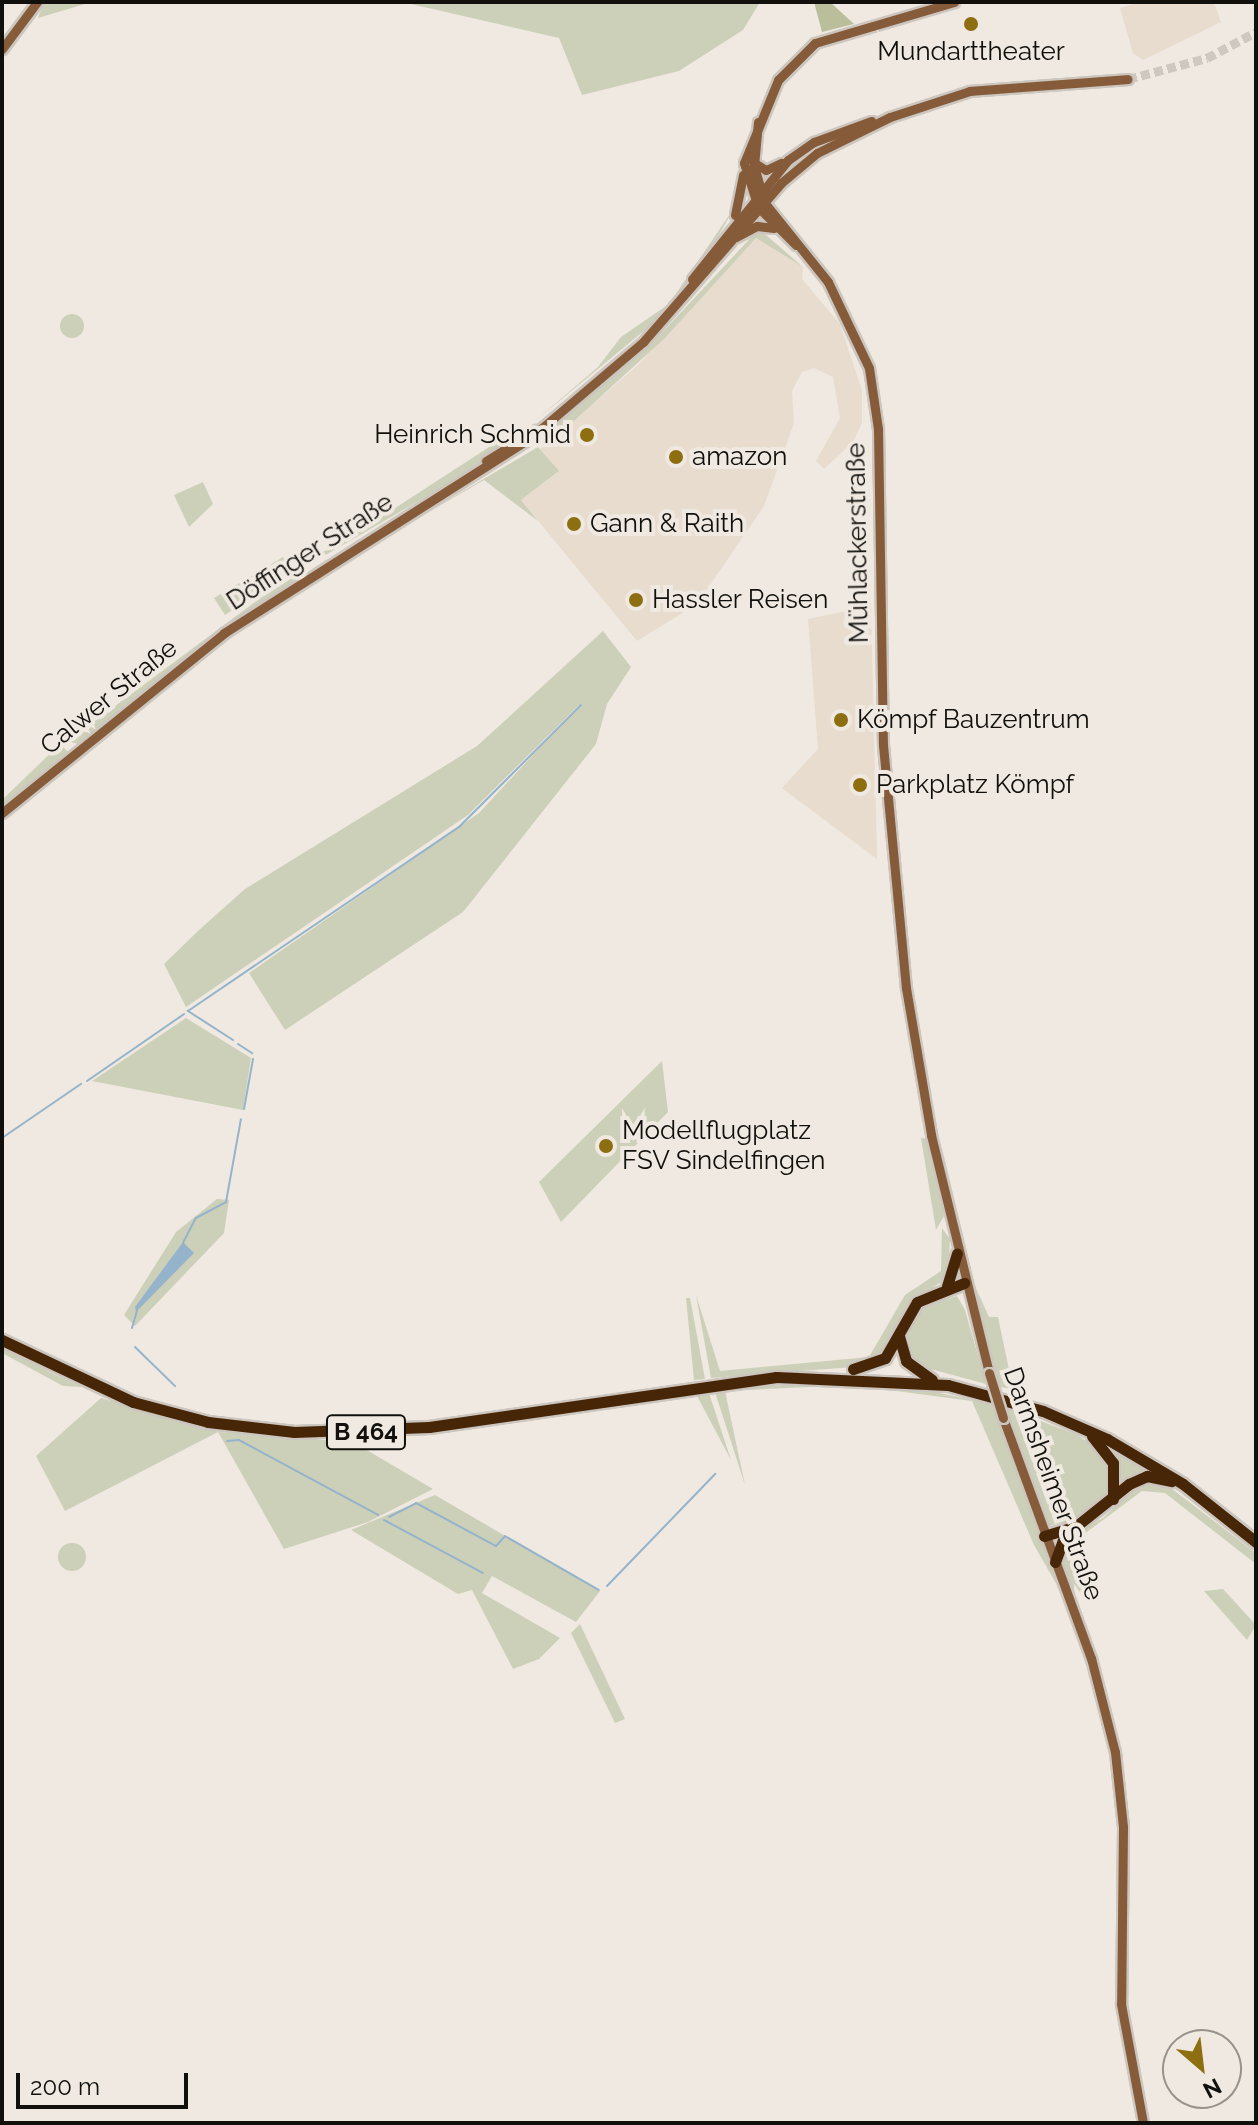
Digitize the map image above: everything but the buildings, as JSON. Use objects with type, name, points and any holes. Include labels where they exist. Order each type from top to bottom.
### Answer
[{"type":"highway","points":[[941,1289],[957,1254]]},
{"type":"highway","points":[[833,1375],[879,1363],[912,1307],[941,1289],[965,1286]]},
{"type":"highway","points":[[899,1332],[906,1361],[937,1383]]},
{"type":"highway","name":"B 464","points":[[2,1340],[151,1408],[294,1432],[420,1428],[693,1385],[833,1375],[937,1383],[1084,1428],[1183,1484],[1256,1542]]},
{"type":"highway","points":[[1084,1428],[1113,1463],[1112,1499]]},
{"type":"highway","points":[[1045,1539],[1065,1535],[1078,1527],[1147,1476],[1183,1484]]},
{"type":"highway","points":[[1045,1539],[1078,1527]]},
{"type":"highway","points":[[1055,1562],[1065,1535]]},
{"type":"street","points":[[2,49],[37,2]]},
{"type":"street","points":[[732,223],[758,122],[783,73],[815,43],[954,2]]},
{"type":"street","points":[[749,163],[759,199],[817,153],[890,117],[1000,86],[1128,79]]},
{"type":"street","name":"Döffinger Straße","points":[[207,646],[536,430],[623,361],[688,293],[733,238],[788,160],[827,136],[890,117]]},
{"type":"street","points":[[749,163],[766,170],[788,160]]},
{"type":"street","points":[[733,238],[757,226],[777,226],[776,188]]},
{"type":"street","name":"Döffinger Straße","points":[[688,293],[732,223],[759,199]]},
{"type":"street","name":"Mühlackerstraße","points":[[759,199],[845,310],[869,368],[878,429],[891,862]]},
{"type":"street","name":"Calwer Straße","points":[[2,813],[207,646]]},
{"type":"street","name":"Darmsheimer Straße","points":[[891,862],[920,1079],[965,1286],[1003,1418],[1055,1562],[1115,1752],[1123,1827],[1121,2004],[1143,2123]]},
{"type":"shaded area","points":[[1139,2],[1214,2],[1221,22],[1143,60],[1133,53],[1120,8]]},
{"type":"shaded area","points":[[756,238],[803,267],[802,279],[840,324],[862,390],[862,423],[853,442],[824,469],[816,461],[840,418],[833,377],[814,368],[802,372],[792,391],[794,423],[764,506],[697,604],[637,641],[521,500],[558,472],[540,449],[638,365]]},
{"type":"shaded area","points":[[871,606],[877,859],[782,788],[818,749],[808,619]]},
{"type":"green space","points":[[44,2],[92,2],[38,18]]},
{"type":"green space","points":[[402,2],[760,2],[743,30],[679,71],[582,95],[559,38]]},
{"type":"green space","points":[[814,2],[830,2],[854,24],[822,32]]},
{"type":"green space","points":[[736,205],[691,278],[657,320],[534,422],[598,367],[621,337],[669,304]]},
{"type":"green space","points":[[759,229],[803,267],[756,238],[665,338],[552,441],[551,430],[655,340]]},
{"type":"green space","points":[[72,314],[81,317],[84,326],[81,335],[72,338],[63,335],[60,326],[63,317]]},
{"type":"green space","points":[[517,429],[520,434],[455,480],[310,564],[309,555],[332,549]]},
{"type":"green space","points":[[538,447],[559,471],[521,500],[538,521],[484,480],[322,574]]},
{"type":"green space","points":[[203,482],[213,504],[189,527],[174,495]]},
{"type":"green space","points":[[283,557],[290,566],[282,577],[225,615],[214,598]]},
{"type":"green space","points":[[297,563],[306,566],[299,577],[78,744],[70,742],[69,732],[91,724],[278,585]]},
{"type":"green space","points":[[603,631],[631,667],[607,704],[596,744],[463,912],[285,1030],[249,973],[479,813],[581,703],[468,815],[186,1007],[164,964],[199,930],[245,889],[477,746]]},
{"type":"green space","points":[[60,744],[68,752],[2,807],[2,800]]},
{"type":"green space","points":[[186,1018],[251,1058],[243,1110],[92,1081]]},
{"type":"green space","name":"Modellflugplatz FSV Sindelfingen","points":[[662,1061],[668,1112],[561,1222],[539,1182]]},
{"type":"green space","points":[[921,1138],[929,1139],[944,1216],[936,1230]]},
{"type":"green space","points":[[941,1144],[975,1286],[989,1317],[998,1317],[1013,1389],[1000,1387],[966,1266]]},
{"type":"green space","points":[[217,1199],[229,1200],[224,1233],[135,1326],[124,1315],[176,1232]]},
{"type":"green space","points":[[942,1228],[950,1239],[948,1277],[906,1307],[886,1352],[854,1367],[711,1378],[696,1295],[720,1371],[869,1357],[905,1295],[941,1271]]},
{"type":"green space","points":[[957,1296],[965,1310],[986,1384],[912,1364],[903,1344],[916,1309]]},
{"type":"green space","points":[[686,1298],[690,1298],[705,1379],[694,1380]]},
{"type":"green space","points":[[2,1345],[82,1387],[63,1386],[2,1353]]},
{"type":"green space","points":[[851,1382],[915,1388],[992,1404],[1069,1606],[1034,1545],[972,1401],[850,1385],[725,1391],[745,1485],[714,1389]]},
{"type":"green space","points":[[708,1390],[731,1460],[697,1396]]},
{"type":"green space","points":[[101,1398],[219,1432],[353,1442],[433,1489],[368,1522],[284,1549],[218,1432],[65,1511],[36,1456]]},
{"type":"green space","points":[[1006,1408],[1078,1435],[1100,1452],[1113,1474],[1107,1498],[1090,1516],[1049,1526]]},
{"type":"green space","points":[[1112,1450],[1151,1472],[1117,1490]]},
{"type":"green space","points":[[1141,1481],[1171,1488],[1256,1553],[1256,1564],[1165,1493],[1142,1491],[1072,1543],[1086,1600],[1074,1584],[1075,1603],[1062,1558],[1070,1536],[1103,1518]]},
{"type":"green space","points":[[435,1495],[600,1591],[576,1622],[492,1576],[482,1593],[560,1638],[539,1659],[513,1669],[472,1590],[458,1594],[351,1530]]},
{"type":"green space","points":[[72,1543],[82,1547],[86,1557],[82,1567],[72,1571],[62,1567],[58,1557],[62,1547]]},
{"type":"green space","points":[[1223,1589],[1256,1625],[1247,1640],[1204,1591]]},
{"type":"green space","points":[[580,1624],[625,1719],[615,1723],[571,1633]]},
{"type":"water","points":[[183,1242],[194,1253],[136,1312],[135,1307]]},
{"type":"waterway","points":[[233,1040],[188,1011],[460,826],[581,705]]},
{"type":"waterway","points":[[87,1081],[184,1014]]},
{"type":"waterway","points":[[238,1044],[252,1053]]},
{"type":"waterway","points":[[244,1109],[253,1059]]},
{"type":"waterway","points":[[2,1138],[81,1084]]},
{"type":"waterway","points":[[183,1243],[196,1218],[226,1202],[241,1119]]},
{"type":"waterway","points":[[132,1328],[137,1311]]},
{"type":"waterway","points":[[135,1347],[175,1386]]},
{"type":"waterway","points":[[227,1441],[239,1440],[378,1515]]},
{"type":"waterway","points":[[607,1586],[715,1474]]},
{"type":"waterway","points":[[389,1517],[416,1503],[496,1546],[505,1536],[599,1590]]},
{"type":"waterway","points":[[384,1520],[483,1573]]},
{"type":"tunnel","points":[[1128,79],[1207,58],[1256,32]]},
{"type":"place","name":"Mundarttheater","points":[[971,24]]},
{"type":"place","name":"Heinrich Schmid","points":[[587,435]]},
{"type":"place","name":"amazon","points":[[676,457]]},
{"type":"place","name":"Gann & Raith","points":[[574,524]]},
{"type":"place","name":"Hassler Reisen","points":[[636,600]]},
{"type":"place","name":"Kömpf Bauzentrum","points":[[841,720]]},
{"type":"place","name":"Parkplatz Kömpf","points":[[860,785]]},
{"type":"place","name":"Modellflugplatz FSV Sindelfingen","points":[[606,1146]]}]
